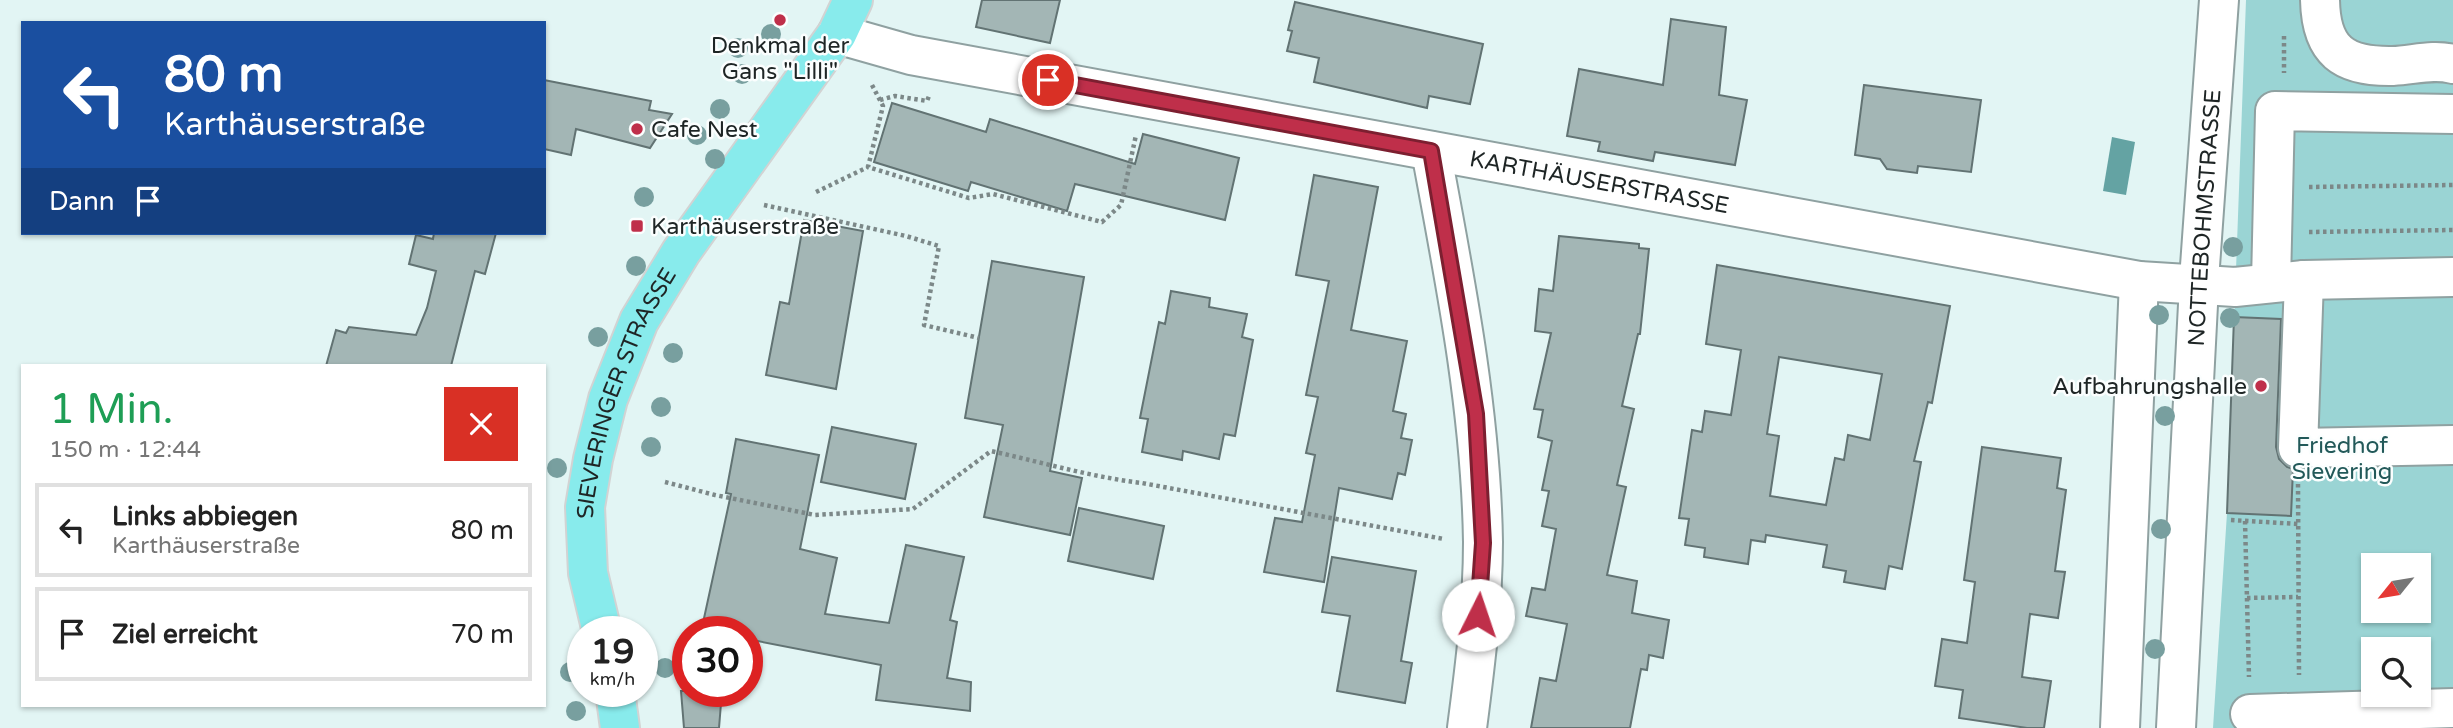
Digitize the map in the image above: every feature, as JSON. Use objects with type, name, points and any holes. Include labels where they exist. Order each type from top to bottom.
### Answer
[{"type":"main road","name":"SIEVERINGER STRASSE","points":[[598,616],[588,573],[585,508],[593,459],[608,399],[639,321],[681,252],[837,34],[853,0]]},
{"type":"main road","points":[[617,707],[620,728]]},
{"type":"street","name":"NOTTEBOHMSTRASSE","points":[[2176,728],[2199,286],[2219,0]]},
{"type":"street","points":[[2320,0],[2320,19],[2329,45],[2350,61],[2391,66],[2440,61],[2453,64]]},
{"type":"street","name":"KARTHÄUSERSTRASSE","points":[[837,34],[911,55],[2139,281],[2235,287],[2287,281],[2453,277]]},
{"type":"street","points":[[2453,114],[2275,111],[2273,187],[2273,233],[2287,281],[2298,448],[2453,445]]},
{"type":"street","points":[[1431,151],[1476,414],[1483,543],[1475,663],[1467,728]]},
{"type":"street","points":[[2120,728],[2139,281]]},
{"type":"street","points":[[2250,714],[2453,708]]},
{"type":"path","points":[[866,76],[883,106],[869,167]]},
{"type":"path","points":[[816,192],[869,167],[969,198],[993,194],[1102,222],[1121,205],[1137,129]]},
{"type":"path","points":[[2273,187],[2453,185]]},
{"type":"path","points":[[764,205],[906,236],[939,246],[924,326],[979,338]]},
{"type":"path","points":[[2273,233],[2453,230]]},
{"type":"path","points":[[665,482],[815,515],[913,509],[991,451],[1107,479],[1142,482],[1449,540]]},
{"type":"path","points":[[2298,488],[2299,712]]},
{"type":"path","points":[[2231,520],[2298,524]]},
{"type":"path","points":[[2245,521],[2250,714]]},
{"type":"path","points":[[2247,598],[2298,597]]},
{"type":"green space","name":"Friedhof Sievering","points":[[2246,0],[2453,0],[2453,728],[2213,728],[2227,513]]},
{"type":"shaded area","points":[[2112,137],[2135,142],[2126,195],[2103,191]]},
{"type":"building","points":[[982,0],[1060,0],[1050,43],[976,27]]},
{"type":"building","points":[[1295,2],[1483,44],[1470,104],[1429,96],[1427,108],[1314,82],[1319,58],[1287,51],[1292,31],[1288,30]]},
{"type":"building","points":[[1671,19],[1726,27],[1719,95],[1747,100],[1735,165],[1655,152],[1653,161],[1598,151],[1600,142],[1567,136],[1579,69],[1663,85]]},
{"type":"building","points":[[546,80],[651,101],[649,110],[672,114],[650,148],[576,129],[571,155],[546,149]]},
{"type":"building","points":[[1864,85],[1981,100],[1971,172],[1918,166],[1917,173],[1887,169],[1880,159],[1855,155]]},
{"type":"building","points":[[892,103],[986,132],[990,119],[1135,164],[1143,134],[1239,158],[1225,220],[1075,184],[1067,211],[971,182],[968,191],[874,162]]},
{"type":"building","points":[[1314,175],[1378,187],[1351,330],[1407,341],[1393,411],[1406,414],[1401,438],[1412,440],[1405,475],[1398,473],[1392,499],[1339,488],[1324,582],[1264,572],[1275,518],[1302,522],[1315,455],[1306,453],[1318,397],[1306,395],[1329,281],[1296,275]]},
{"type":"building","points":[[804,220],[863,231],[836,389],[766,375],[780,302],[789,304]]},
{"type":"building","points":[[416,235],[433,239],[434,235],[495,235],[485,274],[475,271],[452,364],[327,364],[336,330],[346,333],[349,327],[416,335],[427,308],[436,271],[409,264]]},
{"type":"building","points":[[1559,236],[1639,244],[1639,248],[1649,249],[1640,334],[1622,406],[1634,409],[1617,485],[1626,487],[1607,575],[1637,581],[1632,613],[1669,620],[1663,658],[1649,655],[1647,670],[1641,669],[1630,728],[1531,728],[1540,678],[1556,681],[1567,624],[1526,616],[1532,588],[1545,590],[1556,529],[1542,526],[1549,491],[1542,490],[1552,441],[1538,437],[1543,410],[1534,409],[1551,333],[1535,331],[1539,289],[1553,291]]},
{"type":"building","points":[[992,261],[1084,277],[1050,471],[1082,478],[1070,535],[984,517],[1003,425],[965,418]]},
{"type":"building","points":[[1717,265],[1950,306],[1932,403],[1928,402],[1914,461],[1921,462],[1902,569],[1889,566],[1885,589],[1844,582],[1846,571],[1823,567],[1827,545],[1766,535],[1765,542],[1751,540],[1748,564],[1704,557],[1705,548],[1685,545],[1689,519],[1679,518],[1692,430],[1702,432],[1705,411],[1731,415],[1741,350],[1706,344]],"holes":[[[1779,357],[1882,374],[1870,440],[1848,435],[1844,460],[1835,458],[1826,505],[1770,496],[1779,436],[1767,434]]]},
{"type":"building","points":[[1171,291],[1210,298],[1209,307],[1247,314],[1242,337],[1253,340],[1235,436],[1224,434],[1219,459],[1183,451],[1182,460],[1142,452],[1148,419],[1140,418],[1159,322],[1165,324]]},
{"type":"building","name":"Aufbahrungshalle","points":[[2234,317],[2281,319],[2276,447],[2279,459],[2293,469],[2291,516],[2227,513]]},
{"type":"building","points":[[832,427],[916,444],[905,499],[821,482]]},
{"type":"building","points":[[736,439],[819,455],[800,549],[837,558],[825,614],[889,623],[906,545],[964,557],[950,620],[957,622],[947,678],[971,682],[970,711],[876,700],[881,665],[763,642],[763,616],[704,616],[731,494],[726,493]]},
{"type":"building","points":[[1982,447],[2061,458],[2057,488],[2066,490],[2055,571],[2065,572],[2058,618],[2030,614],[2022,677],[2051,681],[2044,728],[1959,718],[1963,690],[1935,686],[1942,639],[1967,643],[1975,582],[1964,580]]},
{"type":"building","points":[[1079,508],[1164,526],[1153,579],[1068,561]]},
{"type":"building","points":[[1332,557],[1416,571],[1401,661],[1412,663],[1405,703],[1337,691],[1350,616],[1322,612]]},
{"type":"building","points":[[682,707],[721,707],[719,728],[684,728]]},
{"type":"place","name":"Denkmal der Gans \"Lilli\"","points":[[780,20]]},
{"type":"place","name":"Cafe Nest","points":[[637,129]]},
{"type":"place","name":"Karthäuserstraße","points":[[637,226]]},
{"type":"place","name":"Aufbahrungshalle","points":[[2261,386]]},
{"type":"route","points":[[1048,80],[1431,151],[1476,414],[1483,543],[1478,615]]}]
